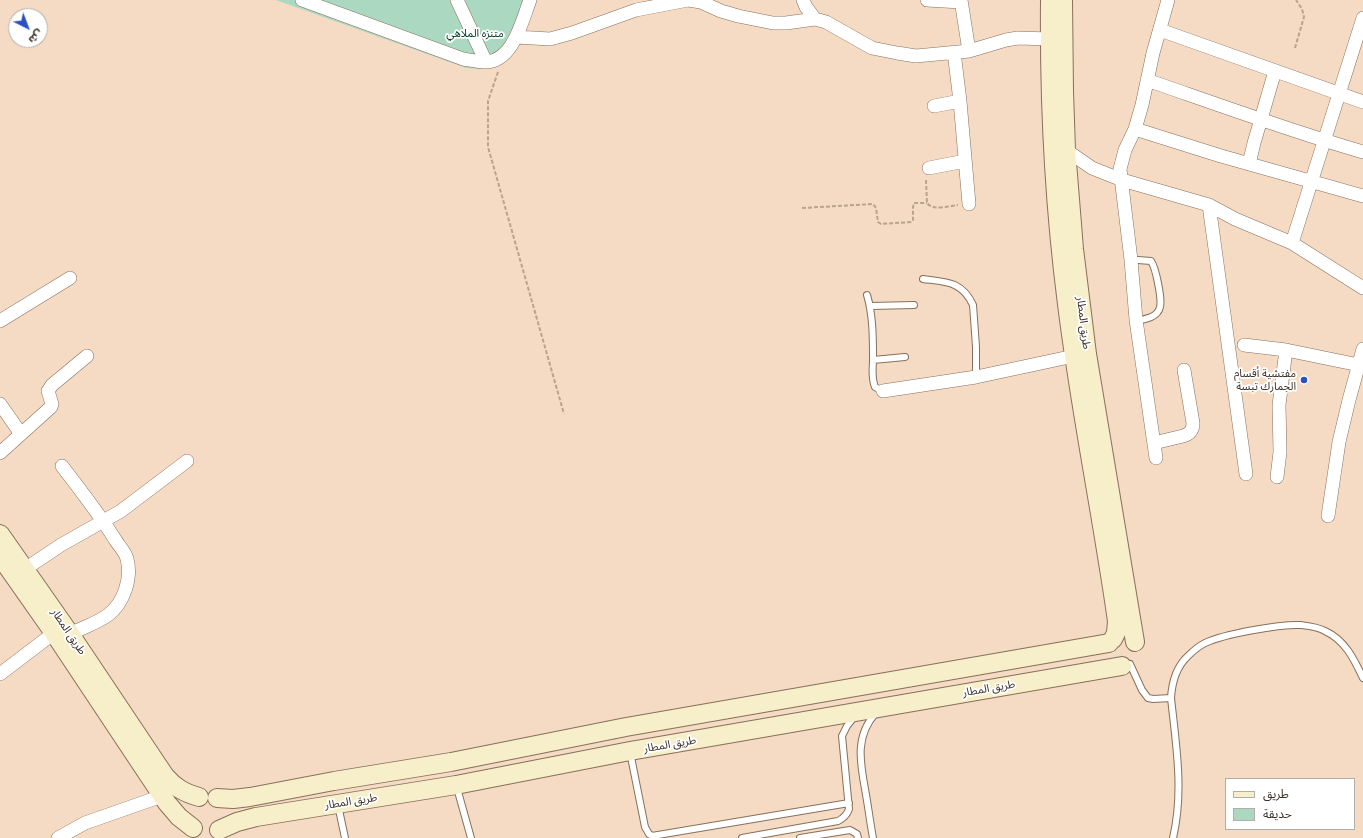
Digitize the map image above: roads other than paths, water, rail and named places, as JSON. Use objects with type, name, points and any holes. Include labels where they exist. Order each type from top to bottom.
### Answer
[{"type":"main road","name":"طريق المطار","points":[[1050,0],[1050,39],[1060,151]]},
{"type":"main road","name":"طريق المطار","points":[[1063,0],[1064,91],[1060,151],[1061,250],[1135,642]]},
{"type":"main road","name":"طريق المطار","points":[[0,556],[62,634],[170,783],[180,790],[208,798],[246,798],[334,781],[451,762],[626,727],[1111,641],[1117,627],[1117,621],[1080,355]]},
{"type":"main road","name":"طريق المطار","points":[[0,534],[25,569],[62,634],[162,796],[179,817],[193,828]]},
{"type":"main road","points":[[1120,636],[1127,636],[1135,642],[1137,652],[1135,659],[1126,665],[1115,664],[1108,657],[1107,650],[1111,641],[1120,636]]},
{"type":"main road","name":"طريق المطار","points":[[219,830],[247,819],[456,785],[630,751],[862,712],[1126,665]]},
{"type":"main road","points":[[626,727],[630,751]]},
{"type":"main road","points":[[451,762],[456,785]]},
{"type":"main road","points":[[334,781],[338,804]]},
{"type":"main road","points":[[208,798],[224,805],[226,814],[225,822],[219,830],[207,835],[199,833],[193,828],[188,820],[188,811],[192,802],[208,798]]},
{"type":"street","points":[[302,0],[463,59],[486,62],[503,56],[512,46],[530,0]]},
{"type":"street","points":[[457,0],[486,62]]},
{"type":"street","points":[[516,36],[550,39],[572,33],[636,10],[688,0],[701,2],[721,11],[738,16],[773,23],[786,23],[815,19],[830,24],[872,48],[916,56],[969,51],[1018,38],[1050,39]]},
{"type":"street","points":[[803,0],[815,19]]},
{"type":"street","points":[[927,0],[961,1],[969,51]]},
{"type":"street","points":[[1156,458],[1136,320],[1131,260],[1120,169],[1125,150],[1135,129],[1168,0]]},
{"type":"street","points":[[1292,243],[1363,18]]},
{"type":"street","points":[[1160,30],[1363,102]]},
{"type":"street","points":[[954,52],[960,100],[969,204]]},
{"type":"street","points":[[1249,164],[1275,71]]},
{"type":"street","points":[[1147,80],[1261,118],[1285,128],[1363,152]]},
{"type":"street","points":[[934,106],[960,100]]},
{"type":"street","points":[[1135,129],[1249,164],[1363,196]]},
{"type":"street","points":[[1060,151],[1092,168],[1122,180],[1209,205],[1235,220],[1292,243],[1363,288]]},
{"type":"street","points":[[929,168],[965,161]]},
{"type":"street","points":[[1209,205],[1246,474]]},
{"type":"street","points":[[0,321],[70,278]]},
{"type":"street","points":[[1244,345],[1286,350],[1359,365]]},
{"type":"street","points":[[1328,516],[1339,442],[1348,400],[1363,349]]},
{"type":"street","points":[[1277,477],[1280,452],[1279,405],[1286,350]]},
{"type":"street","points":[[883,391],[976,377],[1080,355]]},
{"type":"street","points":[[0,453],[51,408],[52,404],[48,391],[52,385],[87,356]]},
{"type":"street","points":[[1154,443],[1187,435],[1191,431],[1193,423],[1184,370]]},
{"type":"street","points":[[0,404],[20,434]]},
{"type":"street","points":[[25,569],[62,545],[121,511],[187,461]]},
{"type":"street","points":[[0,674],[62,634],[109,614],[121,598],[128,582],[129,570],[127,558],[104,521],[62,466]]},
{"type":"street","points":[[58,838],[79,833],[85,823],[162,796]]},
{"type":"lane","points":[[1131,260],[1151,261],[1156,274],[1160,300],[1160,308],[1156,314],[1143,320],[1136,320]]},
{"type":"lane","points":[[923,280],[950,282],[963,291],[971,300],[973,305],[976,377]]},
{"type":"lane","points":[[867,296],[870,306],[873,360],[872,377],[874,385],[879,390],[883,391]]},
{"type":"lane","points":[[870,306],[914,305]]},
{"type":"lane","points":[[873,360],[905,357]]},
{"type":"lane","points":[[1173,838],[1177,823],[1180,790],[1171,698],[1175,675],[1187,656],[1206,643],[1216,640],[1252,631],[1301,625],[1325,631],[1335,637],[1352,655],[1363,678]]},
{"type":"lane","points":[[1126,665],[1148,698],[1171,698]]},
{"type":"lane","points":[[873,838],[860,753],[864,732],[869,722],[875,714],[884,708]]},
{"type":"lane","points":[[742,838],[838,820],[847,814],[849,803],[842,736],[851,720],[862,712]]},
{"type":"lane","points":[[630,751],[645,827],[652,836],[849,803]]},
{"type":"lane","points":[[456,785],[471,838]]},
{"type":"lane","points":[[338,804],[344,838]]},
{"type":"lane","points":[[800,838],[850,830],[857,834],[858,838]]},
{"type":"place","name":"مفتشية أقسام الجمارك تبسة","points":[[1304,380]]},
{"type":"park label","name":"متنزه الملاهي","points":[[475,34]]}]
